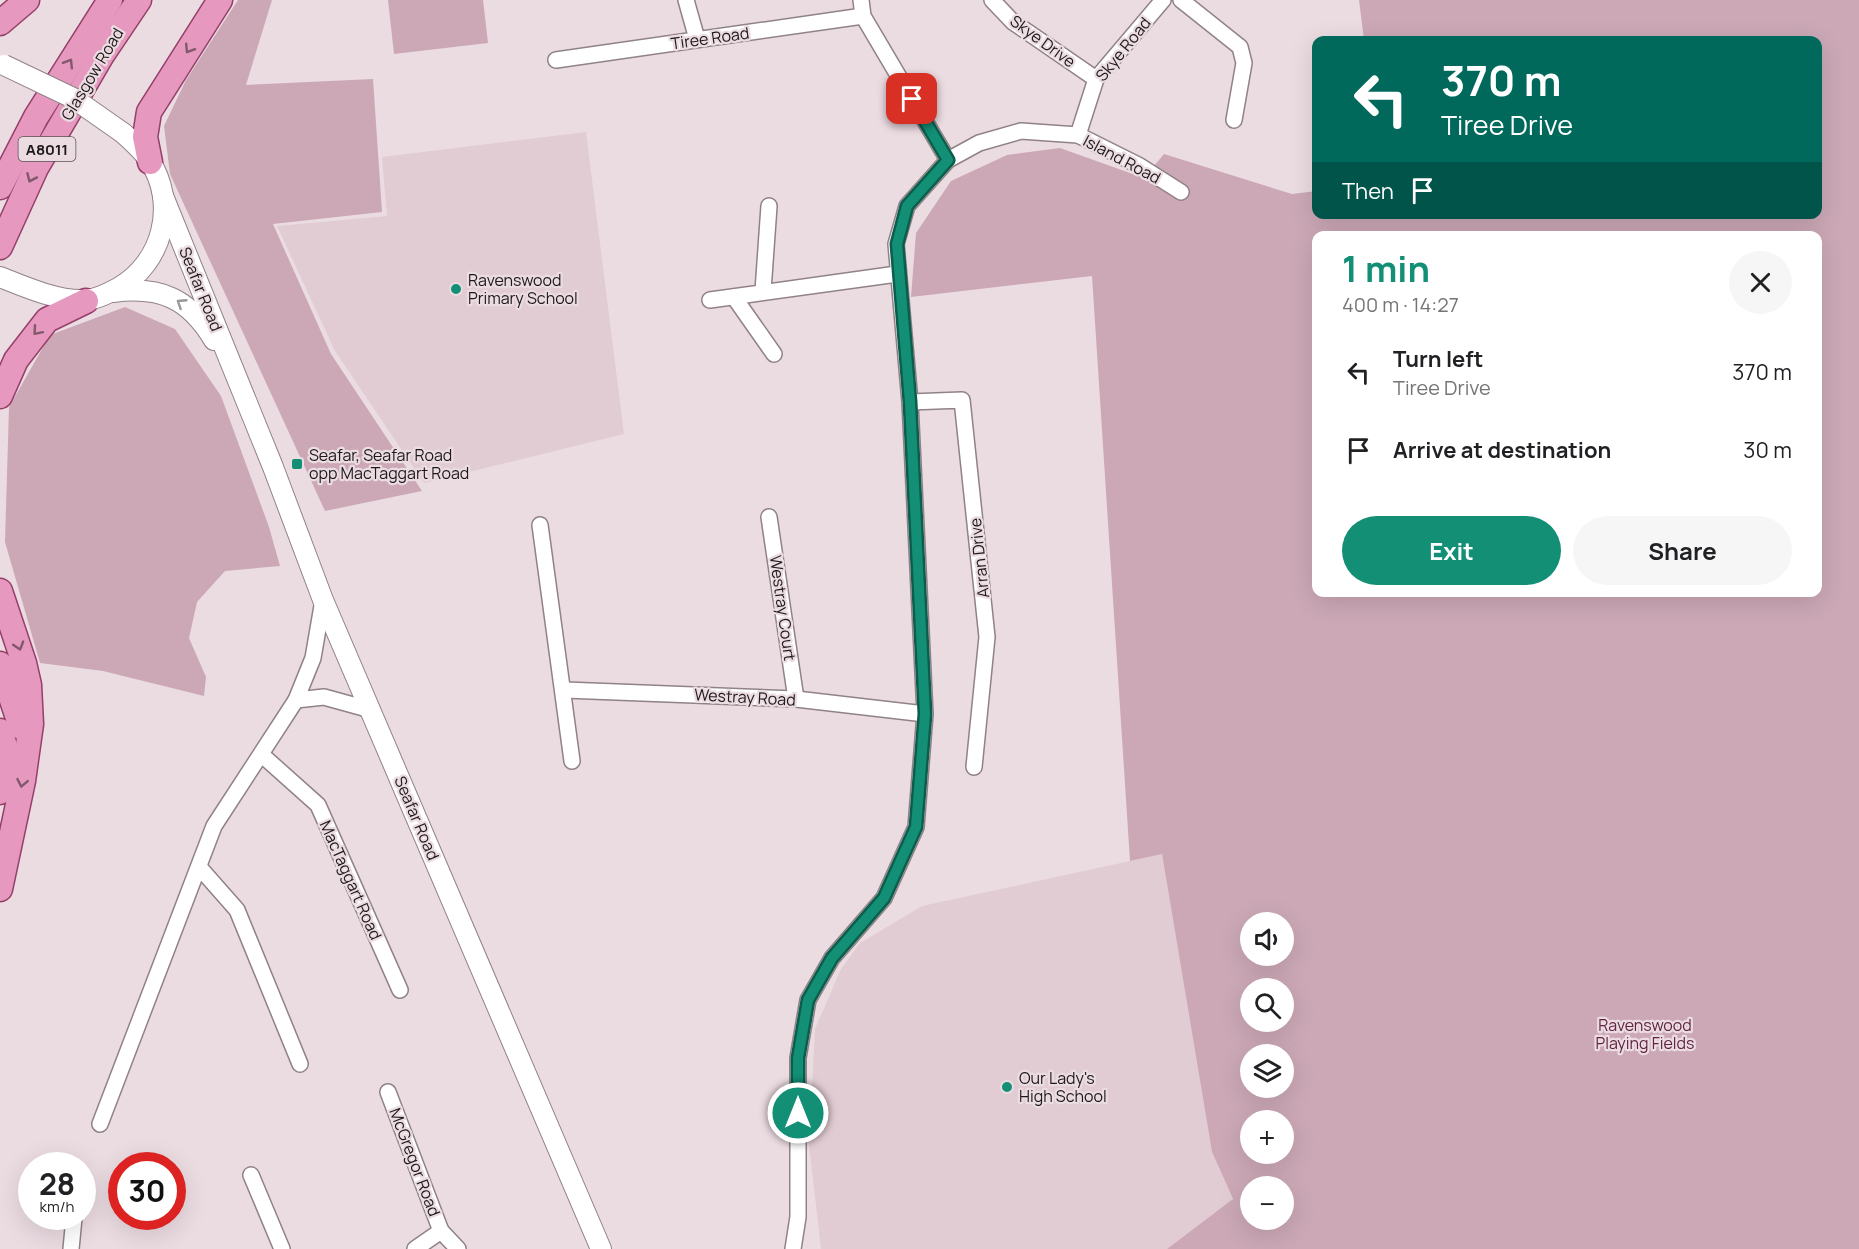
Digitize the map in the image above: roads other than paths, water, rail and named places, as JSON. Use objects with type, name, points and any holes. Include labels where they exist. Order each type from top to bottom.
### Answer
[{"type":"main road","points":[[0,23],[16,12],[27,0]]},
{"type":"main road","name":"Glasgow Road","points":[[0,188],[36,117],[110,0]]},
{"type":"main road","name":"Glasgow Road","points":[[0,247],[36,168],[102,55],[139,0]]},
{"type":"main road","points":[[150,162],[145,137],[150,112],[220,0]]},
{"type":"main road","points":[[0,396],[16,360],[47,320],[86,301]]},
{"type":"main road","points":[[0,591],[20,649],[29,685],[31,724],[26,746],[23,781],[7,829],[0,889]]},
{"type":"main road","points":[[0,664],[6,676],[26,746]]},
{"type":"main road","points":[[0,731],[6,749],[0,792]]},
{"type":"street","points":[[686,0],[697,39]]},
{"type":"street","name":"Skye Drive","points":[[992,0],[1013,21],[1096,79]]},
{"type":"street","name":"Skye Road","points":[[1078,135],[1096,79],[1163,0]]},
{"type":"street","points":[[1181,0],[1240,47],[1244,63],[1234,120]]},
{"type":"street","points":[[862,8],[948,160]]},
{"type":"street","name":"Tiree Road","points":[[556,60],[697,39],[862,8]]},
{"type":"street","points":[[2,64],[73,98],[123,133],[150,162]]},
{"type":"street","name":"Island Road","points":[[793,1249],[798,1217],[798,1058],[808,1000],[832,958],[884,898],[916,827],[925,714],[910,402],[897,274],[897,244],[907,206],[948,160],[979,143],[1021,131],[1078,135],[1140,166],[1181,192]]},
{"type":"street","name":"Seafar Road","points":[[150,162],[240,383],[323,600],[599,1246]]},
{"type":"street","points":[[0,277],[43,292],[86,301],[109,293],[142,270],[155,253],[164,213],[162,196]]},
{"type":"street","points":[[763,291],[769,206]]},
{"type":"street","points":[[710,300],[897,274]]},
{"type":"street","name":"Seafar Road","points":[[109,293],[135,290],[155,291],[174,298],[190,309],[206,327],[240,383]]},
{"type":"street","points":[[734,297],[774,354]]},
{"type":"street","name":"Arran Drive","points":[[910,402],[962,400],[987,637],[974,767]]},
{"type":"street","name":"Westray Court","points":[[770,517],[796,699]]},
{"type":"street","points":[[540,525],[565,690],[572,761]]},
{"type":"street","points":[[100,1124],[200,868],[214,826],[296,700],[313,658],[323,600]]},
{"type":"street","name":"Westray Road","points":[[565,690],[796,699],[925,714]]},
{"type":"street","points":[[296,700],[324,697],[371,710]]},
{"type":"street","name":"MacTaggart Road","points":[[262,755],[318,805],[400,990]]},
{"type":"street","points":[[200,868],[237,910],[300,1064]]},
{"type":"street","name":"McGregor Road","points":[[388,1092],[441,1231],[458,1249]]},
{"type":"street","points":[[251,1175],[282,1249]]},
{"type":"street","points":[[70,1249],[72,1230]]},
{"type":"street","name":"McGregor Road","points":[[416,1249],[441,1231]]},
{"type":"place","name":"Ravenswood Primary School","points":[[456,289]]},
{"type":"place","name":"Seafar, Seafar Road opp MacTaggart Road","points":[[297,464]]},
{"type":"place","name":"Our Lady's High School","points":[[1007,1087]]},
{"type":"park label","name":"Ravenswood Playing Fields","points":[[1645,1034]]}]
